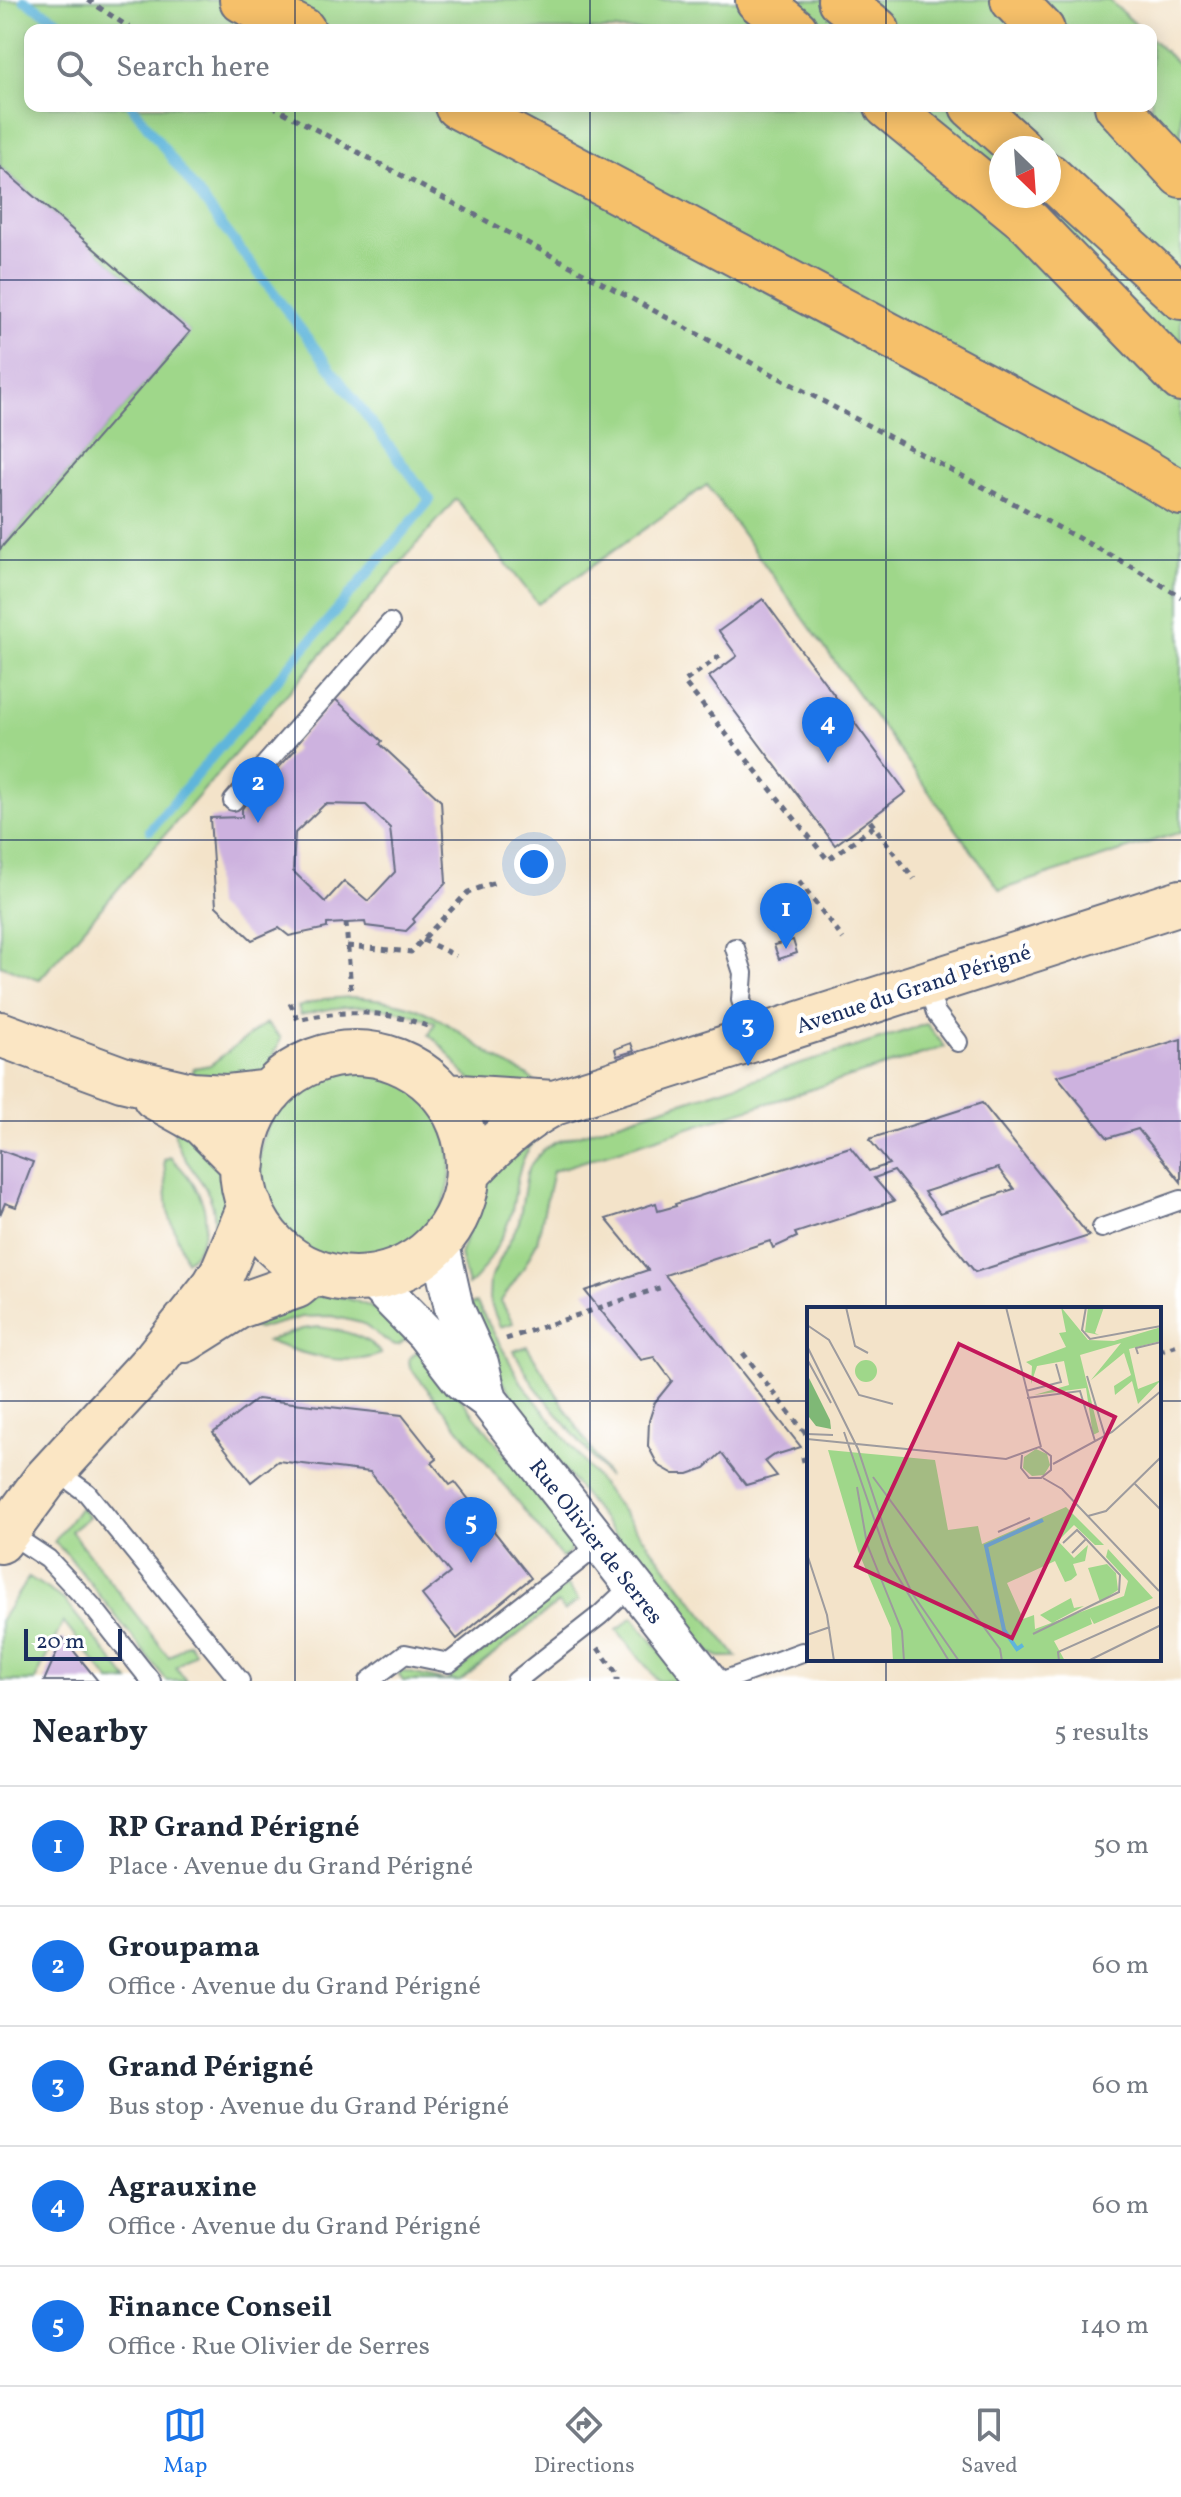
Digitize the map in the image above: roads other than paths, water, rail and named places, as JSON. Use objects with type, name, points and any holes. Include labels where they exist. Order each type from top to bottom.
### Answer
[{"type":"highway","points":[[242,0],[291,24]]},
{"type":"highway","points":[[758,0],[788,24]]},
{"type":"highway","points":[[840,0],[870,24]]},
{"type":"highway","points":[[1013,0],[1036,24]]},
{"type":"highway","points":[[468,112],[1134,465],[1181,493]]},
{"type":"highway","points":[[894,112],[1030,223],[1181,379]]},
{"type":"highway","points":[[979,112],[1006,136]]},
{"type":"highway","points":[[1123,112],[1181,175]]},
{"type":"highway","points":[[1061,187],[1181,297]]},
{"type":"street","name":"Avenue du Grand Périgné","points":[[468,1173],[501,1137],[527,1117],[554,1103],[1181,902]]},
{"type":"street","points":[[0,1034],[122,1079],[202,1123],[246,1185],[271,1240],[291,1258],[314,1271],[342,1278],[370,1277],[408,1265],[439,1241],[461,1204],[468,1173],[468,1152],[463,1132],[444,1096],[427,1078],[406,1065],[383,1056],[358,1053],[333,1055],[288,1075],[270,1092],[250,1126],[246,1185],[223,1271],[214,1286],[156,1359],[54,1470],[3,1536]]},
{"type":"street","points":[[122,1079],[208,1097],[270,1092]]},
{"type":"street","name":"Avenue du Grand Périgné","points":[[444,1096],[554,1103]]},
{"type":"street","name":"Rue Olivier de Serres","points":[[439,1241],[454,1308],[479,1363],[488,1400]]},
{"type":"street","points":[[156,1359],[221,1316],[254,1299],[296,1286],[314,1271]]},
{"type":"street","name":"Rue Olivier de Serres","points":[[370,1277],[425,1333],[462,1381],[488,1400],[708,1681]]},
{"type":"lane","points":[[233,801],[390,623]]},
{"type":"lane","points":[[735,948],[743,973],[741,1000],[755,1038]]},
{"type":"lane","points":[[927,984],[936,1013],[958,1042]]},
{"type":"lane","points":[[1102,1228],[1181,1200]]},
{"type":"lane","points":[[54,1470],[87,1493],[240,1681]]},
{"type":"lane","points":[[3,1536],[48,1559],[92,1606],[151,1681]]},
{"type":"lane","points":[[369,1681],[405,1654],[449,1663],[600,1544]]},
{"type":"lane","points":[[516,1681],[584,1628],[632,1585]]},
{"type":"lane","points":[[723,1681],[802,1652]]},
{"type":"waterway","points":[[24,0],[64,24]]},
{"type":"waterway","points":[[137,112],[430,500],[150,830]]},
{"type":"place","name":"Agrauxine","points":[[828,763]]},
{"type":"place","name":"Groupama","points":[[258,823]]},
{"type":"place","name":"RP Grand Périgné","points":[[786,949]]},
{"type":"place","name":"Grand Périgné","points":[[748,1066]]},
{"type":"place","name":"Finance Conseil","points":[[471,1563]]}]
